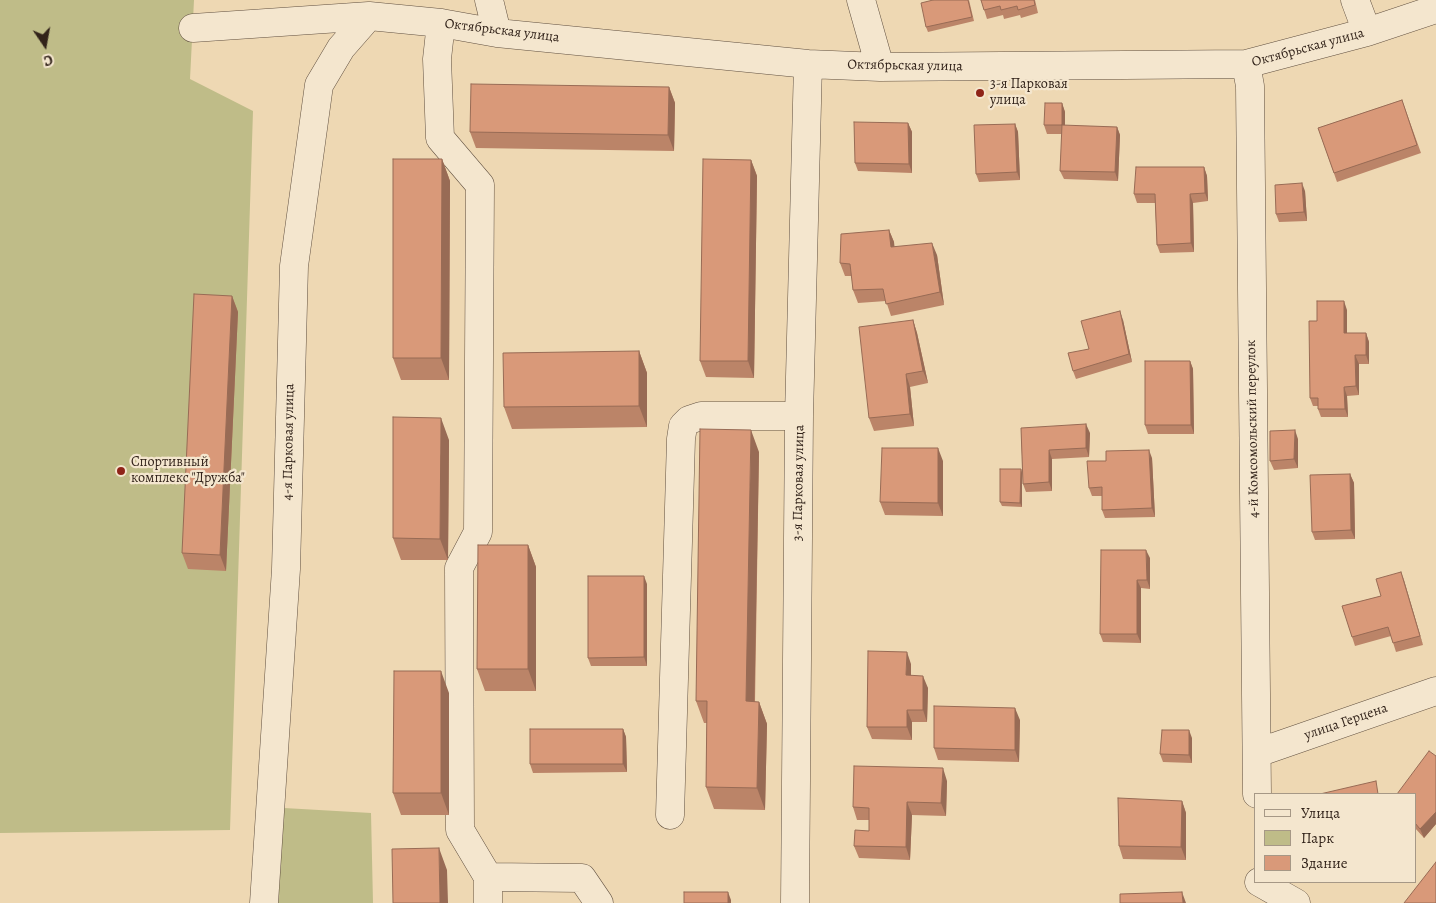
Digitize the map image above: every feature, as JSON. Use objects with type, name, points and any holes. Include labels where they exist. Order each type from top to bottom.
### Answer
[{"type":"street","points":[[489,0],[498,32]]},
{"type":"street","points":[[861,0],[880,67]]},
{"type":"street","points":[[1355,0],[1367,32]]},
{"type":"street","name":"Октябрьская улица","points":[[193,28],[367,8],[498,32],[808,64],[880,67],[1246,64],[1367,32],[1436,9]]},
{"type":"street","name":"4-я Парковая улица","points":[[264,903],[286,569],[294,266],[319,85],[367,8]]},
{"type":"street","points":[[441,23],[437,59],[440,138],[480,185],[478,532],[459,568],[460,830],[488,890],[582,878],[599,903]]},
{"type":"street","name":"3-я Парковая улица","points":[[794,903],[800,416],[808,64]]},
{"type":"street","name":"4-й Комсомольский переулок","points":[[1246,64],[1250,86],[1257,793]]},
{"type":"street","points":[[670,815],[681,439],[683,426],[688,420],[701,416],[800,416]]},
{"type":"street","name":"улица Герцена","points":[[1256,753],[1436,691]]},
{"type":"street","points":[[1257,903],[1258,883]]},
{"type":"street","points":[[1260,883],[1296,903]]},
{"type":"green space","name":"Спортивный комплекс \"Дружба\"","points":[[0,0],[194,0],[190,79],[253,111],[230,830],[0,833]]},
{"type":"green space","points":[[284,808],[371,813],[373,903],[278,903]]},
{"type":"building","points":[[933,0],[968,0],[972,17],[926,27],[921,3]]},
{"type":"building","points":[[981,0],[1034,0],[1035,5],[1018,10],[1017,6],[1001,10],[1000,6],[984,10]]},
{"type":"building","points":[[471,84],[669,87],[668,135],[470,132]]},
{"type":"building","points":[[1402,100],[1417,145],[1334,173],[1318,128]]},
{"type":"building","points":[[1045,103],[1062,103],[1062,125],[1044,125]]},
{"type":"building","points":[[854,122],[908,123],[909,164],[855,163]]},
{"type":"building","points":[[1015,124],[1017,172],[976,174],[974,125]]},
{"type":"building","points":[[1062,125],[1117,127],[1115,172],[1060,171]]},
{"type":"building","points":[[393,159],[442,159],[441,358],[393,358]]},
{"type":"building","points":[[703,159],[751,160],[748,361],[700,361]]},
{"type":"building","points":[[1136,167],[1204,167],[1205,193],[1190,194],[1191,243],[1157,245],[1155,194],[1134,194]]},
{"type":"building","points":[[1302,183],[1304,212],[1276,214],[1275,185]]},
{"type":"building","points":[[889,230],[891,247],[932,243],[940,292],[886,304],[883,289],[853,290],[850,264],[840,263],[841,234]]},
{"type":"building","points":[[194,294],[232,296],[220,555],[182,553]]},
{"type":"building","points":[[1317,301],[1344,301],[1344,333],[1366,333],[1366,355],[1355,355],[1356,386],[1344,387],[1345,409],[1318,409],[1318,398],[1310,398],[1309,321],[1317,321]]},
{"type":"building","points":[[1120,311],[1129,354],[1073,371],[1068,353],[1089,349],[1081,321]]},
{"type":"building","points":[[913,320],[923,371],[906,374],[910,414],[869,418],[859,327]]},
{"type":"building","points":[[639,351],[639,406],[504,407],[503,353]]},
{"type":"building","points":[[1145,361],[1190,361],[1191,425],[1145,425]]},
{"type":"building","points":[[393,417],[441,418],[440,539],[393,538]]},
{"type":"building","points":[[1086,424],[1086,448],[1049,450],[1049,482],[1023,484],[1021,428]]},
{"type":"building","points":[[700,429],[751,430],[746,701],[759,702],[757,788],[706,787],[707,701],[696,701]]},
{"type":"building","points":[[1295,430],[1294,459],[1270,461],[1270,431]]},
{"type":"building","points":[[882,448],[938,448],[938,503],[880,502]]},
{"type":"building","points":[[1149,450],[1152,508],[1102,510],[1102,487],[1089,488],[1087,461],[1106,461],[1106,451]]},
{"type":"building","points":[[1000,469],[1021,469],[1020,503],[1000,502]]},
{"type":"building","points":[[1350,474],[1351,530],[1312,532],[1310,475]]},
{"type":"building","points":[[478,545],[528,545],[528,669],[477,669]]},
{"type":"building","points":[[1101,550],[1146,550],[1147,580],[1137,580],[1137,634],[1100,634]]},
{"type":"building","points":[[1401,572],[1420,636],[1393,643],[1388,627],[1352,637],[1342,606],[1381,596],[1376,579]]},
{"type":"building","points":[[588,576],[644,576],[644,657],[588,658]]},
{"type":"building","points":[[868,651],[907,652],[906,675],[923,676],[923,710],[907,710],[907,727],[867,727]]},
{"type":"building","points":[[394,671],[441,671],[441,793],[393,793]]},
{"type":"building","points":[[934,706],[1015,708],[1015,750],[934,748]]},
{"type":"building","points":[[530,729],[623,729],[623,764],[530,764]]},
{"type":"building","points":[[1162,730],[1189,730],[1189,755],[1160,754]]},
{"type":"building","points":[[1429,751],[1436,756],[1436,812],[1420,829],[1416,824],[1416,793],[1398,793]]},
{"type":"building","points":[[854,766],[943,768],[941,803],[907,802],[906,847],[854,846],[855,830],[869,831],[869,808],[853,807]]},
{"type":"building","points":[[1376,781],[1378,793],[1324,793]]},
{"type":"building","points":[[1118,798],[1182,801],[1181,847],[1119,846]]},
{"type":"building","points":[[439,848],[440,903],[393,903],[392,849]]},
{"type":"building","points":[[1436,862],[1436,903],[1404,903]]},
{"type":"building","points":[[684,892],[728,892],[728,903],[684,903]]},
{"type":"building","points":[[1182,892],[1183,903],[1120,903],[1120,894]]},
{"type":"place","name":"3-я Парковая улица","points":[[980,93]]},
{"type":"place","name":"Спортивный комплекс \"Дружба\"","points":[[121,471]]}]
